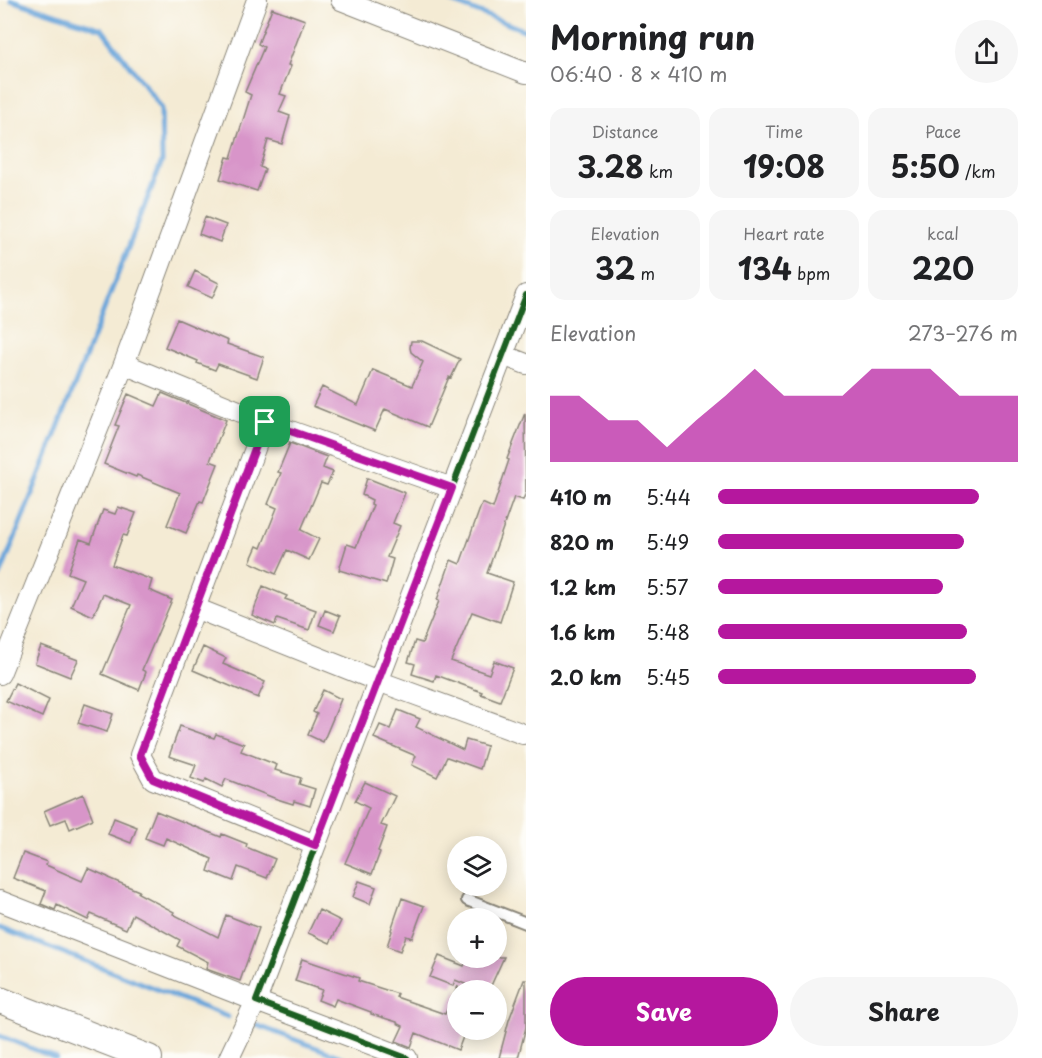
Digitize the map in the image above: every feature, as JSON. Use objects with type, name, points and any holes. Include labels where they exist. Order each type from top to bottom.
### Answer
[{"type":"street","points":[[0,674],[124,364],[257,0]]},
{"type":"street","points":[[341,0],[526,73]]},
{"type":"street","points":[[229,1058],[256,1001],[526,295]]},
{"type":"street","points":[[503,354],[526,364]]},
{"type":"street","points":[[124,364],[265,422],[452,488]]},
{"type":"street","points":[[265,422],[140,755],[153,779],[315,845]]},
{"type":"street","points":[[195,608],[378,681],[523,734]]},
{"type":"street","points":[[0,901],[407,1058]]},
{"type":"street","points":[[0,1000],[149,1058]]},
{"type":"lane","points":[[467,900],[526,923]]},
{"type":"building","points":[[272,8],[305,20],[280,94],[286,96],[279,112],[290,116],[282,144],[268,140],[260,167],[265,169],[257,191],[220,179],[227,157],[231,158],[251,95],[245,92],[264,47],[258,44]]},
{"type":"building","points":[[205,217],[226,225],[220,242],[199,234]]},
{"type":"building","points":[[195,271],[219,283],[212,298],[188,287]]},
{"type":"building","points":[[177,319],[228,341],[227,344],[264,357],[257,378],[218,364],[215,370],[165,347]]},
{"type":"building","points":[[411,341],[422,341],[460,359],[451,378],[449,377],[428,427],[385,409],[375,431],[313,406],[322,387],[358,405],[373,370],[412,386],[423,362],[411,352]]},
{"type":"building","points":[[162,393],[226,420],[210,461],[218,464],[203,502],[200,501],[186,533],[167,525],[180,493],[104,464],[119,426],[115,425],[128,394],[156,406]]},
{"type":"building","points":[[525,413],[526,492],[523,500],[514,497],[487,573],[513,582],[500,622],[472,612],[451,661],[489,674],[494,661],[513,668],[500,701],[436,675],[434,681],[412,674],[415,664],[408,662],[415,641],[422,643],[439,601],[437,600],[451,560],[460,564],[482,503],[493,508],[509,460],[507,459]]},
{"type":"building","points":[[290,443],[327,457],[323,468],[333,472],[327,485],[321,483],[301,530],[319,539],[309,560],[287,550],[276,574],[250,562],[257,546],[261,548],[277,508],[268,504]]},
{"type":"building","points":[[367,478],[405,493],[393,523],[400,526],[387,557],[393,559],[386,584],[339,570],[347,544],[356,547],[373,505],[372,500],[362,495]]},
{"type":"building","points":[[118,507],[136,513],[127,536],[123,535],[112,565],[152,580],[149,590],[172,600],[142,670],[146,672],[139,690],[102,674],[131,605],[103,594],[93,616],[71,606],[83,579],[68,573],[80,539],[91,543],[103,510],[115,514]]},
{"type":"building","points":[[263,586],[287,596],[285,599],[316,610],[309,630],[277,619],[275,625],[252,615]]},
{"type":"building","points":[[325,610],[340,616],[334,631],[319,625]]},
{"type":"building","points":[[41,646],[78,660],[70,677],[35,663]]},
{"type":"building","points":[[203,647],[226,658],[223,664],[265,682],[258,698],[193,670]]},
{"type":"building","points":[[15,683],[49,700],[42,717],[6,701]]},
{"type":"building","points":[[323,690],[341,699],[323,742],[308,735],[317,714],[313,712]]},
{"type":"building","points":[[85,704],[113,714],[107,732],[78,723]]},
{"type":"building","points":[[398,710],[420,719],[416,727],[463,750],[466,740],[487,746],[480,769],[447,757],[437,777],[412,765],[416,756],[374,738],[380,725],[390,729]]},
{"type":"building","points":[[180,726],[214,738],[216,734],[244,744],[241,751],[277,765],[275,770],[301,778],[299,784],[315,789],[310,806],[274,798],[226,779],[222,787],[206,779],[204,783],[191,778],[196,765],[169,756]]},
{"type":"building","points":[[365,782],[395,796],[381,825],[387,827],[372,874],[345,863],[369,808],[355,801]]},
{"type":"building","points":[[83,794],[93,819],[70,829],[66,819],[50,825],[44,811]]},
{"type":"building","points":[[156,811],[221,837],[222,834],[247,844],[246,847],[275,859],[267,878],[238,867],[233,881],[208,871],[212,859],[166,838],[163,845],[145,838]]},
{"type":"building","points":[[114,818],[137,827],[131,843],[108,834]]},
{"type":"building","points":[[23,853],[47,862],[46,865],[82,881],[88,868],[139,891],[138,893],[174,912],[173,914],[218,937],[226,915],[259,928],[240,981],[206,969],[208,962],[177,946],[180,940],[133,914],[126,929],[91,914],[88,920],[57,905],[55,910],[41,904],[46,891],[13,878]]},
{"type":"building","points":[[359,881],[376,887],[370,904],[353,897]]},
{"type":"building","points":[[402,898],[424,906],[412,938],[406,936],[400,951],[387,946]]},
{"type":"building","points":[[319,910],[341,921],[330,943],[308,933]]},
{"type":"building","points":[[439,956],[447,959],[447,968],[499,968],[494,980],[447,980],[447,984],[430,977]]},
{"type":"building","points":[[302,959],[359,978],[358,981],[398,994],[396,997],[445,1014],[447,1010],[447,1040],[462,1040],[458,1050],[416,1033],[411,1047],[396,1041],[403,1026],[397,1022],[336,999],[333,1006],[318,1000],[322,990],[295,981]]},
{"type":"building","points":[[524,980],[526,980],[526,1027],[518,1058],[499,1058],[504,1040],[507,1040],[509,1020]]},
{"type":"waterway","points":[[0,576],[162,161],[161,107],[102,29],[11,0]]},
{"type":"waterway","points":[[447,0],[526,31]]},
{"type":"waterway","points":[[0,928],[228,1017]]},
{"type":"waterway","points":[[256,1025],[344,1058]]},
{"type":"waterway","points":[[0,1036],[56,1058]]},
{"type":"cycle path","points":[[407,1058],[256,1001],[526,295]]},
{"type":"cycle path","points":[[315,845],[153,779],[140,755],[265,422],[452,488]]},
{"type":"route","points":[[265,422],[452,488],[315,845],[153,779],[140,755],[265,422]]}]
